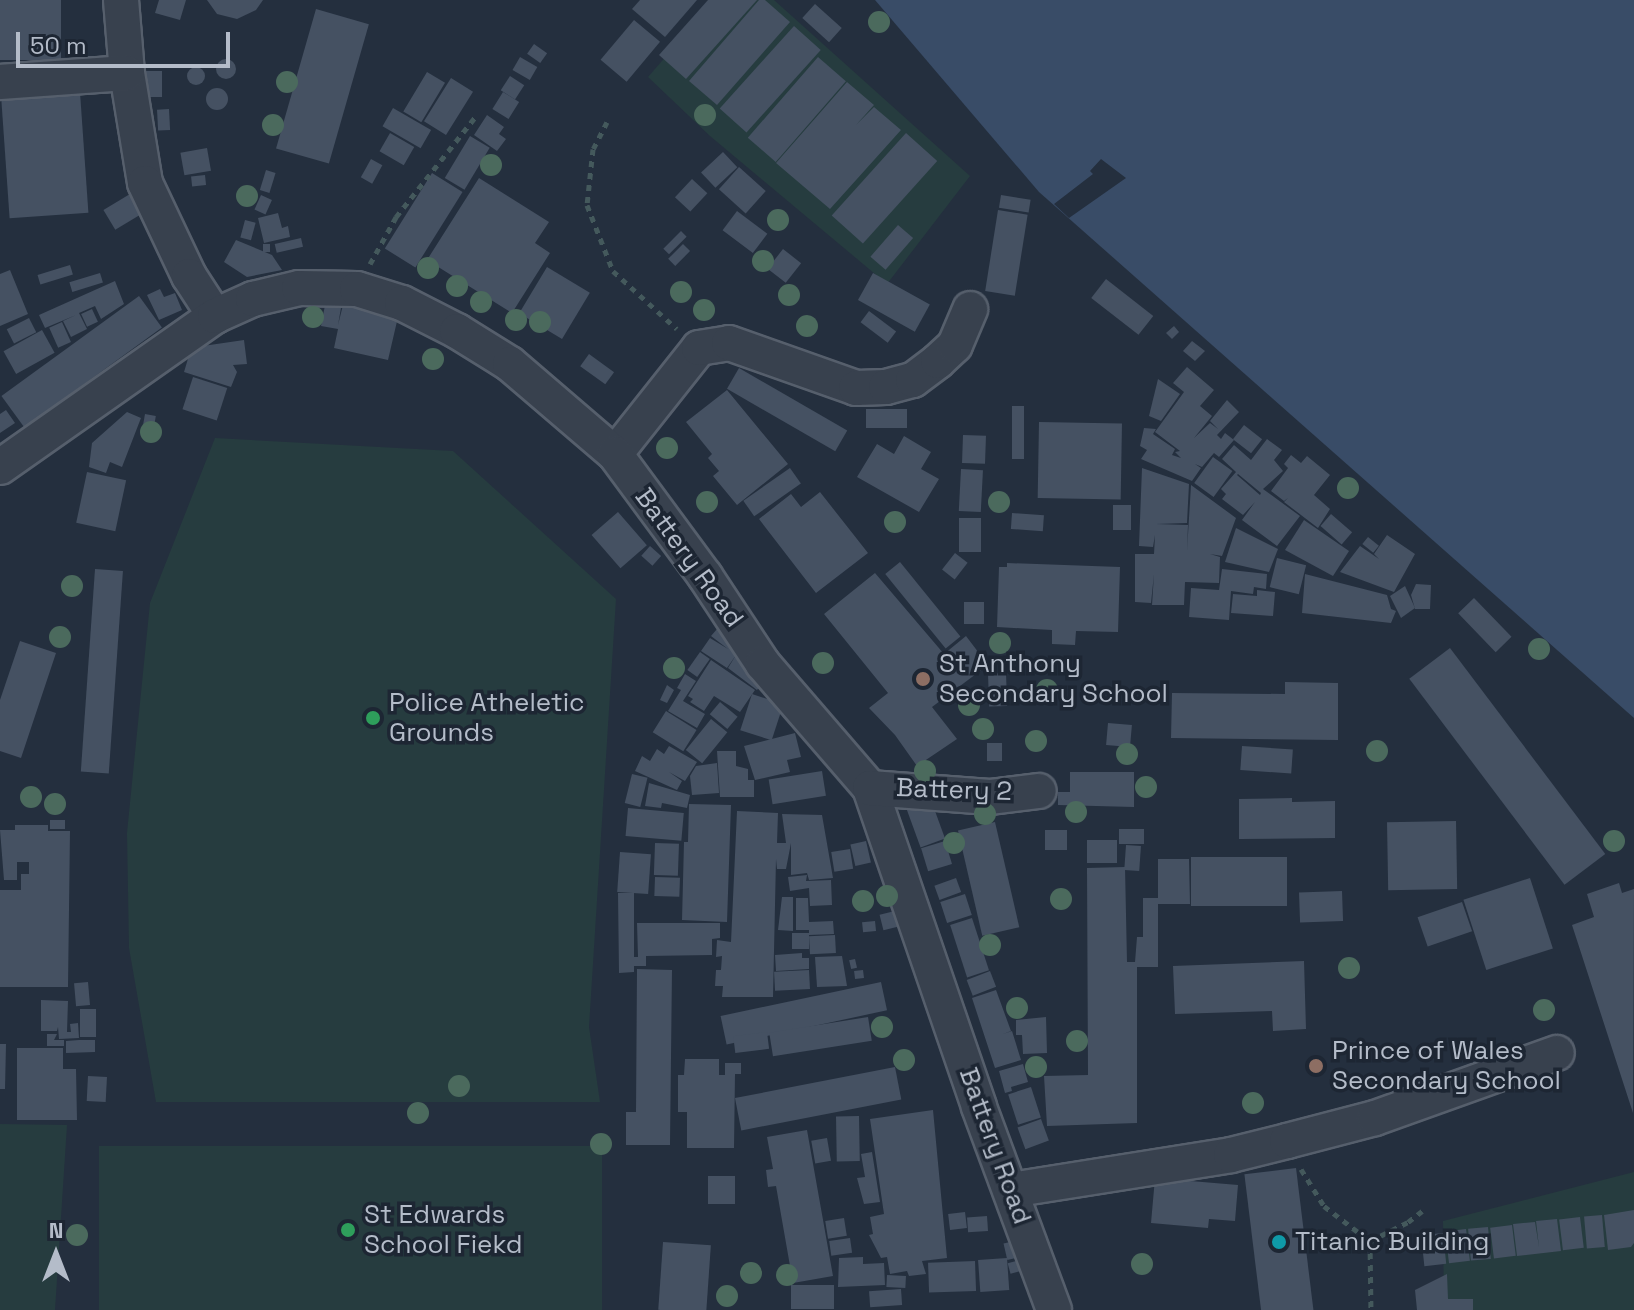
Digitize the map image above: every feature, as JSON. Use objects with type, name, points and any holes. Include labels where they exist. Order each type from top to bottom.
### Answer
[{"type":"street","points":[[121,0],[127,73],[145,183],[189,276],[215,316]]},
{"type":"street","points":[[0,82],[127,73]]},
{"type":"street","name":"Battery Road","points":[[0,467],[166,347],[215,316],[253,299],[299,288],[357,289],[402,303],[510,364],[615,454],[705,576],[763,664],[870,788],[1054,1310]]},
{"type":"street","points":[[615,454],[699,348],[729,343],[856,388],[886,387],[913,380],[938,361],[955,345],[970,309]]},
{"type":"street","name":"Battery 2","points":[[870,788],[990,797],[1039,791]]},
{"type":"street","points":[[1011,1190],[1231,1155],[1287,1141],[1375,1118],[1557,1053]]},
{"type":"path","points":[[357,289],[396,217],[476,116]]},
{"type":"path","points":[[607,122],[593,149],[587,205],[613,271],[699,348]]},
{"type":"path","points":[[1287,1141],[1304,1177],[1324,1206],[1370,1241]]},
{"type":"path","points":[[1370,1241],[1408,1222],[1422,1211]]},
{"type":"path","points":[[1370,1241],[1371,1310]]},
{"type":"green space","points":[[715,0],[774,0],[970,176],[887,284],[710,136],[648,77]]},
{"type":"green space","name":"Police Atheletic Grounds","points":[[215,438],[453,451],[616,599],[589,1027],[600,1102],[156,1102],[129,948],[127,833],[150,603]]},
{"type":"green space","points":[[0,1124],[67,1125],[55,1310],[0,1310]]},
{"type":"green space","name":"St Edwards School Fiekd","points":[[99,1146],[602,1146],[602,1310],[99,1310]]},
{"type":"green space","points":[[1634,1172],[1634,1310],[1444,1310],[1443,1221]]},
{"type":"water","points":[[875,0],[1634,0],[1634,718],[1039,192]]},
{"type":"pier","points":[[1101,159],[1126,178],[1069,218],[1054,204],[1093,174],[1090,171]]},
{"type":"building","points":[[0,0],[61,0],[61,60],[0,60]]},
{"type":"building","points":[[159,0],[186,0],[180,20],[155,13]]},
{"type":"building","points":[[207,0],[263,0],[256,10],[237,19],[217,14]]},
{"type":"building","points":[[640,0],[697,0],[665,37],[632,9]]},
{"type":"building","points":[[708,0],[757,0],[686,79],[659,55]]},
{"type":"building","points":[[759,0],[765,0],[790,22],[717,105],[689,81]]},
{"type":"building","points":[[815,4],[842,28],[829,42],[802,18]]},
{"type":"building","points":[[316,9],[369,24],[329,164],[276,148]]},
{"type":"building","points":[[634,20],[660,42],[627,82],[601,60]]},
{"type":"building","points":[[794,26],[821,50],[746,133],[720,108]]},
{"type":"building","points":[[534,44],[547,53],[540,63],[527,54]]},
{"type":"building","points":[[520,57],[537,67],[530,80],[512,70]]},
{"type":"building","points":[[818,57],[846,81],[776,162],[748,138]]},
{"type":"building","points":[[226,59],[233,62],[236,69],[233,76],[226,79],[219,76],[216,69],[219,62]]},
{"type":"building","points":[[192,67],[200,67],[205,76],[203,83],[192,85],[187,80],[187,72]]},
{"type":"building","points":[[143,71],[162,71],[162,97],[143,97]]},
{"type":"building","points":[[427,72],[445,83],[421,122],[403,111]]},
{"type":"building","points":[[510,76],[524,85],[515,100],[501,90]]},
{"type":"building","points":[[79,78],[88,213],[10,218],[0,84]]},
{"type":"building","points":[[451,78],[473,92],[446,135],[424,121]]},
{"type":"building","points":[[847,82],[874,105],[856,125],[874,107],[901,130],[830,209],[776,163]]},
{"type":"building","points":[[217,88],[228,99],[217,110],[206,99]]},
{"type":"building","points":[[503,92],[519,102],[509,119],[492,109]]},
{"type":"building","points":[[393,108],[431,130],[421,148],[382,126]]},
{"type":"building","points":[[169,109],[170,130],[158,131],[157,110]]},
{"type":"building","points":[[487,115],[504,127],[499,134],[506,139],[497,151],[474,135]]},
{"type":"building","points":[[390,133],[414,147],[404,165],[380,151]]},
{"type":"building","points":[[906,133],[937,161],[863,244],[832,215]]},
{"type":"building","points":[[470,136],[490,148],[464,190],[445,178]]},
{"type":"building","points":[[207,148],[211,171],[184,175],[180,153]]},
{"type":"building","points":[[723,152],[737,167],[715,188],[701,172]]},
{"type":"building","points":[[371,159],[382,165],[372,184],[361,177]]},
{"type":"building","points":[[739,167],[766,191],[746,213],[719,189]]},
{"type":"building","points":[[266,170],[276,173],[269,193],[260,190]]},
{"type":"building","points":[[432,173],[463,192],[415,268],[385,248]]},
{"type":"building","points":[[205,175],[206,185],[192,186],[191,176]]},
{"type":"building","points":[[479,178],[549,222],[535,243],[550,253],[512,313],[427,260]]},
{"type":"building","points":[[692,179],[707,193],[690,212],[675,197]]},
{"type":"building","points":[[130,194],[142,214],[115,230],[103,210]]},
{"type":"building","points":[[261,195],[272,200],[265,214],[254,210]]},
{"type":"building","points":[[1001,195],[1031,200],[1029,213],[999,208]]},
{"type":"building","points":[[998,210],[1028,215],[1015,296],[985,291]]},
{"type":"building","points":[[737,211],[767,234],[753,253],[723,230]]},
{"type":"building","points":[[278,213],[282,228],[288,226],[290,237],[264,243],[258,218]]},
{"type":"building","points":[[245,220],[256,223],[251,240],[240,237]]},
{"type":"building","points":[[898,225],[913,238],[886,270],[870,257]]},
{"type":"building","points":[[681,231],[687,237],[669,254],[663,249]]},
{"type":"building","points":[[301,238],[303,247],[277,253],[275,244]]},
{"type":"building","points":[[236,240],[272,255],[282,270],[247,277],[224,262]]},
{"type":"building","points":[[263,244],[270,244],[270,252],[263,252]]},
{"type":"building","points":[[683,244],[690,251],[675,266],[668,259]]},
{"type":"building","points":[[783,249],[801,263],[786,283],[768,269]]},
{"type":"building","points":[[70,265],[73,275],[40,285],[37,275]]},
{"type":"building","points":[[547,267],[590,293],[562,339],[519,313]]},
{"type":"building","points":[[10,270],[28,314],[0,326],[0,274]]},
{"type":"building","points":[[100,273],[103,283],[72,292],[69,282]]},
{"type":"building","points":[[873,273],[930,305],[915,332],[858,300]]},
{"type":"building","points":[[1106,279],[1153,316],[1139,335],[1091,298]]},
{"type":"building","points":[[115,281],[124,304],[101,319],[95,306],[79,313],[87,329],[71,337],[63,321],[76,315],[45,328],[39,315]]},
{"type":"building","points":[[160,289],[164,297],[175,293],[182,310],[159,320],[147,295]]},
{"type":"building","points":[[139,296],[162,328],[24,427],[1,396]]},
{"type":"building","points":[[326,300],[342,302],[338,325],[343,305],[398,317],[388,360],[334,348],[338,329],[321,326]]},
{"type":"building","points":[[92,309],[98,322],[87,327],[81,314]]},
{"type":"building","points":[[869,311],[896,331],[888,343],[861,322]]},
{"type":"building","points":[[29,318],[36,332],[14,344],[7,329]]},
{"type":"building","points":[[62,322],[71,342],[58,348],[49,328]]},
{"type":"building","points":[[1174,326],[1179,332],[1172,339],[1166,333]]},
{"type":"building","points":[[42,330],[55,353],[16,374],[4,351]]},
{"type":"building","points":[[244,340],[247,364],[233,365],[237,372],[231,387],[184,372],[190,352],[196,347]]},
{"type":"building","points":[[1192,341],[1205,351],[1195,361],[1183,351]]},
{"type":"building","points":[[589,354],[614,372],[605,384],[580,366]]},
{"type":"building","points":[[1187,367],[1214,390],[1200,406],[1212,416],[1194,438],[1210,423],[1218,429],[1210,421],[1227,400],[1239,412],[1217,435],[1221,439],[1225,433],[1234,440],[1219,457],[1214,453],[1202,467],[1195,464],[1201,468],[1192,481],[1141,459],[1147,450],[1140,446],[1144,428],[1156,429],[1153,434],[1175,449],[1172,455],[1181,458],[1175,452],[1180,451],[1155,432],[1184,392],[1173,383]]},
{"type":"building","points":[[739,368],[847,430],[835,451],[727,389]]},
{"type":"building","points":[[193,377],[227,388],[217,420],[182,409]]},
{"type":"building","points":[[1158,379],[1180,394],[1161,421],[1149,416]]},
{"type":"building","points":[[727,390],[788,464],[737,505],[713,476],[719,471],[708,458],[712,454],[686,422]]},
{"type":"building","points":[[1012,406],[1024,406],[1024,459],[1012,459]]},
{"type":"building","points":[[866,409],[907,409],[907,428],[866,428]]},
{"type":"building","points":[[6,410],[15,423],[0,433],[0,414]]},
{"type":"building","points":[[127,412],[141,418],[122,467],[110,462],[106,473],[89,467],[92,443]]},
{"type":"building","points":[[145,414],[156,416],[153,430],[143,428]]},
{"type":"building","points":[[1039,422],[1122,423],[1121,499],[1038,498]]},
{"type":"building","points":[[1244,425],[1262,439],[1251,453],[1233,439]]},
{"type":"building","points":[[963,435],[986,436],[985,464],[962,463]]},
{"type":"building","points":[[904,436],[931,452],[921,469],[939,479],[919,512],[857,477],[877,444],[894,454]]},
{"type":"building","points":[[1267,439],[1282,450],[1274,460],[1283,471],[1263,489],[1300,516],[1277,546],[1242,520],[1255,502],[1243,515],[1222,499],[1226,494],[1221,489],[1236,472],[1222,459],[1234,445],[1251,460]],"holes":[[[1238,474],[1260,495],[1237,475]]]},
{"type":"building","points":[[1291,455],[1301,463],[1307,456],[1330,475],[1314,495],[1330,509],[1318,528],[1284,502],[1288,498],[1284,501],[1271,491],[1288,468],[1284,464]]},
{"type":"building","points":[[1213,457],[1232,471],[1214,497],[1194,483]]},
{"type":"building","points":[[790,468],[801,484],[754,516],[743,501]]},
{"type":"building","points":[[1142,468],[1189,484],[1187,523],[1156,524],[1188,525],[1187,551],[1191,485],[1236,518],[1222,556],[1210,554],[1220,557],[1219,583],[1185,582],[1184,605],[1152,605],[1154,574],[1151,603],[1135,602],[1135,554],[1154,554],[1155,535],[1153,547],[1139,546]]},
{"type":"building","points":[[961,469],[983,470],[981,512],[959,511]]},
{"type":"building","points":[[87,472],[126,480],[115,531],[76,523]]},
{"type":"building","points":[[820,492],[868,553],[816,593],[759,519],[791,494],[801,507]]},
{"type":"building","points":[[1113,505],[1131,505],[1131,530],[1113,530]]},
{"type":"building","points":[[618,512],[647,545],[620,568],[592,535]]},
{"type":"building","points":[[1012,513],[1044,515],[1043,531],[1011,529]]},
{"type":"building","points":[[1331,514],[1352,532],[1342,544],[1321,526]]},
{"type":"building","points":[[959,518],[981,518],[981,552],[959,552]]},
{"type":"building","points":[[1304,520],[1349,551],[1333,576],[1285,550]]},
{"type":"building","points":[[1236,528],[1278,549],[1269,572],[1225,562]]},
{"type":"building","points":[[1387,535],[1415,554],[1394,592],[1340,572],[1360,546],[1379,559],[1374,554]]},
{"type":"building","points":[[1368,537],[1379,546],[1373,553],[1362,544]]},
{"type":"building","points":[[650,546],[661,556],[652,566],[641,556]]},
{"type":"building","points":[[955,553],[968,563],[955,579],[942,570]]},
{"type":"building","points":[[1277,558],[1306,565],[1299,594],[1270,587]]},
{"type":"building","points":[[900,562],[960,637],[946,649],[885,574]]},
{"type":"building","points":[[1007,563],[1120,567],[1118,632],[1076,631],[1075,645],[1052,644],[1052,630],[997,627],[999,567],[1007,567]]},
{"type":"building","points":[[95,569],[123,571],[109,773],[81,772]]},
{"type":"building","points":[[1222,569],[1267,574],[1266,589],[1254,587],[1253,594],[1231,591],[1229,620],[1189,617],[1191,588],[1219,590]]},
{"type":"building","name":"St Anthony Secondary School","points":[[875,573],[944,654],[966,636],[988,665],[932,707],[957,739],[917,766],[895,735],[869,708],[888,693],[824,614]]},
{"type":"building","points":[[1305,574],[1387,595],[1391,609],[1396,611],[1391,623],[1302,613]]},
{"type":"building","points":[[1416,584],[1431,585],[1430,609],[1415,609],[1411,595]]},
{"type":"building","points":[[1405,586],[1415,608],[1401,618],[1390,596]]},
{"type":"building","points":[[1257,590],[1275,592],[1273,616],[1231,613],[1233,594],[1257,596]]},
{"type":"building","points":[[1474,598],[1512,637],[1496,652],[1458,613]]},
{"type":"building","points":[[964,602],[984,602],[984,624],[964,624]]},
{"type":"building","points":[[717,629],[765,680],[757,690],[728,668],[736,655],[727,668],[701,651],[710,638],[728,649],[711,636]]},
{"type":"building","points":[[20,641],[56,653],[21,758],[0,751],[0,700]]},
{"type":"building","points":[[1450,648],[1605,854],[1565,885],[1409,679]]},
{"type":"building","points":[[700,652],[710,659],[697,677],[687,670]]},
{"type":"building","points":[[711,660],[755,690],[740,712],[714,696],[704,711],[690,702],[693,699],[688,696]]},
{"type":"building","points":[[1006,673],[1007,706],[989,707],[988,674]]},
{"type":"building","points":[[685,674],[696,681],[683,701],[705,714],[697,728],[668,711],[681,690],[677,688]]},
{"type":"building","points":[[1285,682],[1338,683],[1338,740],[1171,738],[1172,693],[1285,694]]},
{"type":"building","points":[[667,685],[674,690],[667,703],[660,700]]},
{"type":"building","points":[[752,694],[783,704],[772,740],[740,730]]},
{"type":"building","points":[[720,702],[738,717],[727,729],[710,714]]},
{"type":"building","points":[[666,711],[697,730],[683,751],[653,732]]},
{"type":"building","points":[[711,719],[727,732],[702,763],[686,750]]},
{"type":"building","points":[[1108,723],[1132,725],[1130,747],[1106,745]]},
{"type":"building","points":[[795,733],[801,757],[787,760],[790,772],[755,780],[744,746]]},
{"type":"building","points":[[987,743],[1002,743],[1002,761],[987,761]]},
{"type":"building","points":[[669,746],[697,762],[685,781],[669,772],[682,781],[677,790],[635,771],[642,756],[650,761],[657,749],[664,754]]},
{"type":"building","points":[[1242,746],[1293,750],[1291,773],[1240,770]]},
{"type":"building","points":[[717,751],[736,751],[736,766],[748,769],[748,780],[754,780],[754,797],[720,797]]},
{"type":"building","points":[[717,763],[719,793],[692,795],[690,776],[696,766]]},
{"type":"building","points":[[822,771],[826,796],[773,804],[769,779]]},
{"type":"building","points":[[1070,772],[1134,772],[1134,807],[1058,805],[1058,792],[1070,792]]},
{"type":"building","points":[[632,774],[648,778],[640,807],[625,803]]},
{"type":"building","points":[[649,783],[690,795],[687,808],[662,803],[661,808],[645,806]]},
{"type":"building","points":[[1292,798],[1292,802],[1335,801],[1335,838],[1239,839],[1239,799]]},
{"type":"building","points":[[931,800],[945,839],[921,847],[907,809]]},
{"type":"building","points":[[689,804],[731,805],[727,922],[682,920],[684,842],[688,842]]},
{"type":"building","points":[[628,808],[684,813],[681,841],[626,836]]},
{"type":"building","points":[[737,811],[778,813],[777,843],[786,843],[782,814],[822,815],[833,878],[809,880],[807,873],[791,875],[791,843],[786,869],[777,869],[776,859],[773,997],[722,997],[723,986],[715,986],[716,970],[721,970],[722,956],[716,957],[717,940],[731,942]]},
{"type":"building","points":[[50,820],[65,820],[65,829],[50,829]]},
{"type":"building","points":[[1456,821],[1457,889],[1388,890],[1387,822]]},
{"type":"building","points":[[995,822],[1019,927],[982,936],[958,831]]},
{"type":"building","points":[[15,825],[48,825],[48,831],[70,831],[68,987],[0,987],[0,890],[21,890],[21,874],[29,874],[29,862],[17,862],[17,880],[4,880],[0,830],[15,830]]},
{"type":"building","points":[[1119,829],[1144,829],[1144,844],[1119,844]]},
{"type":"building","points":[[1045,830],[1067,830],[1067,850],[1045,850]]},
{"type":"building","points":[[1087,840],[1117,840],[1117,863],[1087,863]]},
{"type":"building","points":[[866,841],[871,862],[855,866],[850,845]]},
{"type":"building","points":[[945,841],[952,864],[928,871],[921,848]]},
{"type":"building","points":[[655,843],[679,844],[678,876],[654,875]]},
{"type":"building","points":[[1126,845],[1141,846],[1139,871],[1124,870]]},
{"type":"building","points":[[850,849],[853,869],[834,872],[831,852]]},
{"type":"building","points":[[620,852],[651,854],[648,894],[617,892]]},
{"type":"building","points":[[1191,857],[1287,857],[1287,906],[1191,906]]},
{"type":"building","points":[[1158,859],[1189,859],[1190,904],[1158,904],[1158,967],[1137,967],[1137,1123],[1047,1126],[1044,1076],[1088,1075],[1087,868],[1125,867],[1127,962],[1135,962],[1137,937],[1143,937],[1143,898],[1158,898]]},
{"type":"building","points":[[807,875],[806,881],[831,880],[832,905],[810,906],[809,888],[790,891],[788,877]]},
{"type":"building","points":[[655,877],[680,878],[679,897],[654,896]]},
{"type":"building","points":[[956,878],[961,892],[940,900],[934,886]]},
{"type":"building","points":[[1530,878],[1553,948],[1486,970],[1463,900]]},
{"type":"building","points":[[1619,883],[1622,893],[1634,889],[1633,1113],[1572,925],[1594,917],[1587,894]]},
{"type":"building","points":[[1342,891],[1343,921],[1300,922],[1299,893]]},
{"type":"building","points":[[618,893],[634,893],[634,957],[638,957],[637,923],[720,923],[720,938],[712,939],[712,955],[646,956],[646,966],[634,966],[634,972],[619,973]]},
{"type":"building","points":[[965,894],[972,915],[947,923],[940,902]]},
{"type":"building","points":[[782,897],[793,897],[793,931],[778,930]]},
{"type":"building","points":[[796,898],[808,898],[809,922],[833,921],[834,934],[809,935],[809,930],[796,930]]},
{"type":"building","points":[[1462,902],[1472,931],[1428,947],[1418,917]]},
{"type":"building","points":[[899,910],[903,926],[883,930],[880,915]]},
{"type":"building","points":[[972,918],[989,970],[967,977],[950,925]]},
{"type":"building","points":[[875,921],[876,931],[863,932],[862,922]]},
{"type":"building","points":[[792,933],[809,933],[809,949],[792,949]]},
{"type":"building","points":[[835,935],[836,953],[810,954],[809,936]]},
{"type":"building","points":[[802,953],[802,958],[809,958],[809,969],[776,971],[775,955]]},
{"type":"building","points":[[842,956],[847,986],[817,987],[815,957]]},
{"type":"building","points":[[855,959],[857,968],[851,969],[849,960]]},
{"type":"building","points":[[1304,961],[1306,1029],[1273,1031],[1272,1011],[1175,1014],[1173,966]]},
{"type":"building","points":[[637,969],[672,970],[670,1145],[626,1145],[626,1112],[636,1112]]},
{"type":"building","points":[[809,970],[810,989],[775,991],[774,972]]},
{"type":"building","points":[[863,970],[864,978],[855,979],[854,971]]},
{"type":"building","points":[[990,971],[996,987],[973,996],[967,980]]},
{"type":"building","points":[[88,982],[90,1005],[76,1006],[74,983]]},
{"type":"building","points":[[881,982],[887,1010],[727,1044],[721,1016]]},
{"type":"building","points":[[996,990],[1011,1031],[1003,1034],[1012,1031],[1021,1060],[995,1068],[972,998]]},
{"type":"building","points":[[41,1000],[68,1001],[67,1032],[71,1032],[70,1024],[78,1023],[79,1038],[59,1039],[58,1027],[57,1031],[41,1031]]},
{"type":"building","points":[[80,1009],[96,1009],[96,1037],[80,1037]]},
{"type":"building","points":[[868,1017],[872,1041],[773,1056],[769,1033]]},
{"type":"building","points":[[1046,1017],[1047,1053],[1023,1054],[1022,1035],[1016,1035],[1016,1020]]},
{"type":"building","points":[[767,1032],[769,1049],[735,1053],[733,1036]]},
{"type":"building","points":[[47,1034],[57,1034],[54,1040],[64,1040],[64,1046],[47,1046]]},
{"type":"building","points":[[95,1040],[95,1052],[66,1053],[66,1041]]},
{"type":"building","points":[[0,1044],[6,1044],[5,1089],[0,1089]]},
{"type":"building","points":[[17,1048],[63,1048],[63,1069],[76,1069],[77,1120],[17,1120]]},
{"type":"building","points":[[685,1059],[719,1059],[719,1075],[725,1075],[725,1063],[741,1063],[741,1074],[735,1074],[734,1148],[687,1148],[687,1112],[678,1112],[678,1075],[684,1075]]},
{"type":"building","points":[[1023,1064],[1028,1082],[1011,1087],[1012,1091],[1005,1093],[999,1071]]},
{"type":"building","points":[[895,1067],[901,1099],[741,1130],[735,1098]]},
{"type":"building","points":[[88,1076],[107,1077],[106,1102],[87,1101]]},
{"type":"building","points":[[1031,1087],[1041,1117],[1018,1125],[1008,1094]]},
{"type":"building","points":[[933,1110],[947,1258],[922,1261],[926,1274],[909,1276],[907,1271],[890,1274],[887,1257],[881,1258],[869,1235],[873,1234],[870,1217],[884,1214],[870,1119]]},
{"type":"building","points":[[836,1116],[859,1116],[860,1161],[837,1161]]},
{"type":"building","points":[[1041,1119],[1049,1141],[1025,1149],[1018,1128]]},
{"type":"building","points":[[807,1130],[833,1276],[793,1283],[776,1186],[768,1187],[766,1170],[773,1169],[767,1137]]},
{"type":"building","points":[[827,1138],[831,1161],[815,1163],[811,1141]]},
{"type":"building","points":[[872,1152],[880,1202],[864,1204],[857,1178],[865,1177],[861,1154]]},
{"type":"building","name":"Titanic Building","points":[[1296,1168],[1313,1310],[1261,1310],[1244,1174]]},
{"type":"building","points":[[708,1176],[735,1176],[735,1204],[708,1204]]},
{"type":"building","points":[[1155,1178],[1238,1185],[1235,1221],[1209,1219],[1208,1228],[1151,1223]]},
{"type":"building","points":[[1634,1210],[1634,1243],[1631,1247],[1608,1250],[1604,1215]]},
{"type":"building","points":[[965,1212],[967,1228],[950,1230],[948,1214]]},
{"type":"building","points":[[1602,1215],[1605,1247],[1587,1248],[1584,1217]]},
{"type":"building","points":[[987,1216],[988,1231],[968,1232],[967,1217]]},
{"type":"building","points":[[1580,1217],[1584,1248],[1563,1250],[1559,1220]]},
{"type":"building","points":[[844,1218],[847,1236],[828,1239],[825,1221]]},
{"type":"building","points":[[1557,1219],[1561,1251],[1517,1256],[1513,1224],[1535,1222],[1539,1247],[1536,1221]]},
{"type":"building","points":[[1512,1225],[1516,1256],[1494,1258],[1490,1228]]},
{"type":"building","points":[[1488,1227],[1491,1259],[1471,1261],[1468,1229]]},
{"type":"building","points":[[1466,1229],[1470,1261],[1449,1263],[1445,1232]]},
{"type":"building","points":[[1443,1233],[1446,1264],[1424,1266],[1421,1235]]},
{"type":"building","points":[[850,1238],[852,1253],[831,1256],[829,1241]]},
{"type":"building","points":[[1023,1239],[1027,1256],[1007,1260],[1004,1243]]},
{"type":"building","points":[[663,1242],[711,1245],[706,1310],[658,1310]]},
{"type":"building","points":[[863,1257],[863,1264],[884,1263],[885,1285],[838,1287],[839,1258]]},
{"type":"building","points":[[1007,1258],[1009,1290],[980,1292],[978,1260]]},
{"type":"building","points":[[1027,1258],[1030,1269],[1011,1274],[1008,1263]]},
{"type":"building","points":[[975,1261],[976,1291],[929,1293],[928,1263]]},
{"type":"building","points":[[1447,1274],[1448,1299],[1473,1299],[1473,1310],[1417,1310],[1415,1290]]},
{"type":"building","points":[[887,1275],[906,1276],[905,1288],[886,1287]]},
{"type":"building","points":[[791,1285],[834,1285],[834,1309],[791,1309]]},
{"type":"building","points":[[901,1289],[902,1305],[870,1307],[869,1291]]},
{"type":"place","name":"St Anthony Secondary School","points":[[923,679]]},
{"type":"place","name":"Police Atheletic Grounds","points":[[373,718]]},
{"type":"place","name":"Prince of Wales Secondary School","points":[[1316,1066]]},
{"type":"place","name":"St Edwards School Fiekd","points":[[348,1230]]},
{"type":"place","name":"Titanic Building","points":[[1279,1242]]}]
